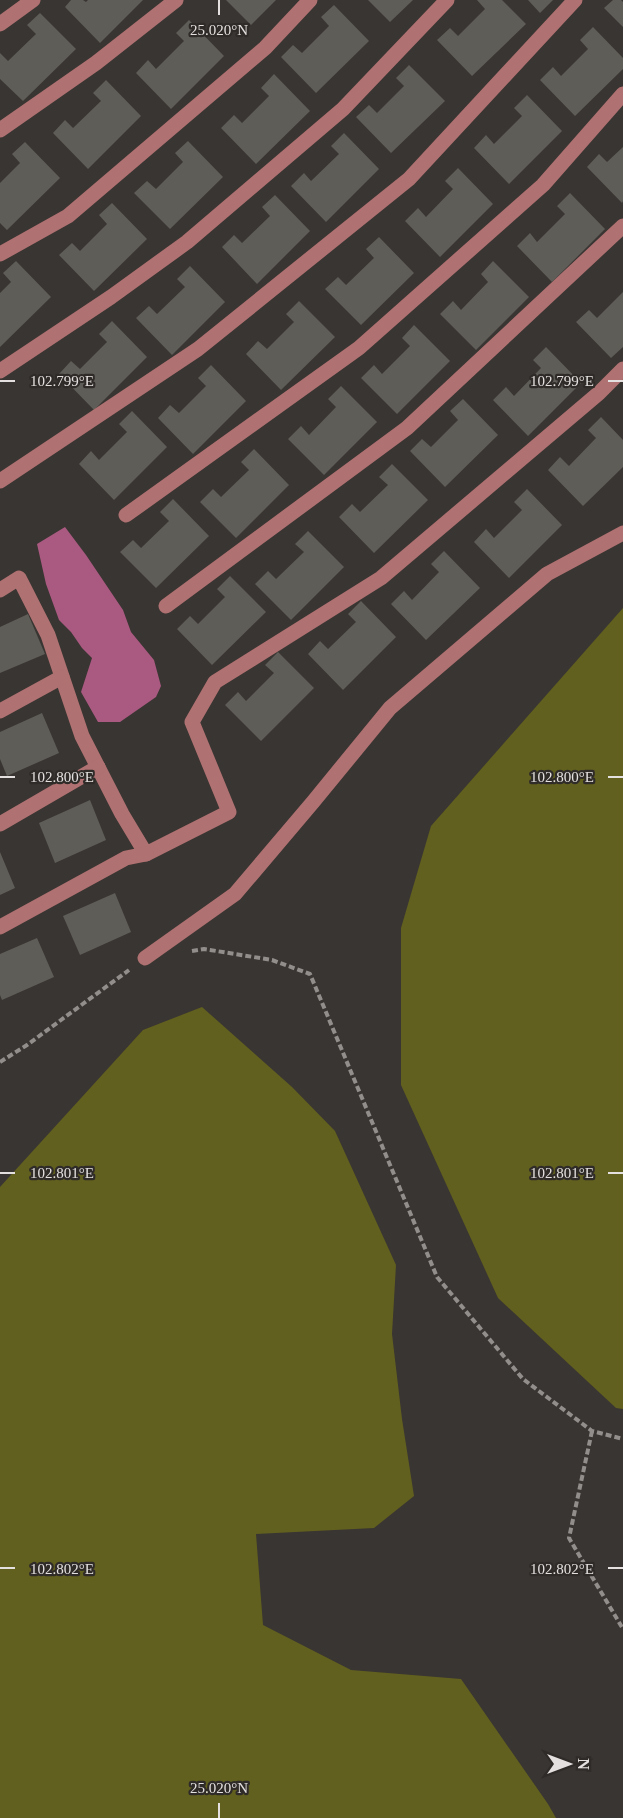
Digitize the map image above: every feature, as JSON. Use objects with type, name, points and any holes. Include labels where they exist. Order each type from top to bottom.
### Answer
[{"type":"lane","points":[[0,24],[33,0]]},
{"type":"lane","points":[[0,130],[96,63],[176,0]]},
{"type":"lane","points":[[0,254],[68,216],[265,48],[310,0]]},
{"type":"lane","points":[[0,371],[111,297],[187,242],[343,109],[447,0]]},
{"type":"lane","points":[[0,482],[198,349],[409,179],[575,0]]},
{"type":"lane","points":[[126,515],[359,348],[543,185],[623,93]]},
{"type":"lane","points":[[166,606],[407,428],[623,226]]},
{"type":"lane","points":[[0,927],[126,858],[146,854],[229,812],[192,722],[215,682],[381,578],[599,393],[623,369]]},
{"type":"lane","points":[[145,958],[235,894],[390,708],[547,574],[623,533]]},
{"type":"lane","points":[[0,590],[19,578],[48,635],[82,736],[122,814],[146,854]]},
{"type":"lane","points":[[0,711],[62,677]]},
{"type":"lane","points":[[0,824],[98,767]]},
{"type":"path","points":[[192,951],[204,949],[272,960],[310,974],[437,1277],[523,1379],[592,1431],[623,1440]]},
{"type":"path","points":[[0,1062],[27,1045],[145,958]]},
{"type":"path","points":[[592,1431],[569,1538],[623,1629]]},
{"type":"shaded area","points":[[65,527],[123,610],[131,632],[154,660],[161,686],[156,697],[120,722],[98,722],[81,692],[92,658],[59,620],[46,584],[37,544]]},
{"type":"shaded area","points":[[623,608],[623,1409],[616,1408],[498,1298],[401,1085],[401,928],[431,826]]},
{"type":"shaded area","points":[[202,1007],[292,1087],[335,1131],[396,1265],[392,1334],[414,1496],[374,1528],[256,1534],[263,1625],[351,1670],[461,1679],[556,1818],[0,1818],[0,1187],[143,1030]]},
{"type":"building","points":[[71,0],[86,2],[88,0],[143,0],[100,43],[65,7]]},
{"type":"building","points":[[226,0],[276,0],[251,25]]},
{"type":"building","points":[[368,0],[413,0],[390,22]]},
{"type":"building","points":[[477,0],[502,0],[526,24],[472,76],[437,40],[450,28],[458,36],[485,9]]},
{"type":"building","points":[[528,0],[553,0],[540,13]]},
{"type":"building","points":[[613,0],[623,2],[623,27],[604,8]]},
{"type":"building","points":[[334,5],[369,41],[316,93],[281,57],[293,45],[302,53],[329,26],[321,17]]},
{"type":"building","points":[[40,13],[76,49],[23,101],[0,79],[0,53],[8,61],[36,34],[27,25]]},
{"type":"building","points":[[189,20],[224,56],[171,109],[136,73],[148,60],[156,69],[184,41],[176,33]]},
{"type":"building","points":[[593,27],[623,58],[623,69],[575,116],[540,80],[553,67],[561,76],[588,49],[580,40]]},
{"type":"building","points":[[409,65],[445,101],[391,153],[356,117],[369,105],[377,113],[404,86],[396,78]]},
{"type":"building","points":[[274,74],[310,111],[256,164],[221,128],[234,115],[242,123],[269,96],[261,88]]},
{"type":"building","points":[[106,80],[141,116],[88,169],[53,133],[65,120],[73,128],[101,101],[93,93]]},
{"type":"building","points":[[527,95],[562,131],[509,184],[474,148],[486,135],[494,144],[522,116],[514,108]]},
{"type":"building","points":[[344,133],[379,169],[326,222],[291,186],[304,173],[311,181],[339,154],[331,146]]},
{"type":"building","points":[[188,141],[223,177],[170,229],[134,193],[147,181],[156,189],[183,162],[175,153]]},
{"type":"building","points":[[25,142],[60,178],[7,230],[0,223],[0,183],[20,163],[12,154]]},
{"type":"building","points":[[623,147],[622,203],[587,167],[599,154],[607,162]]},
{"type":"building","points":[[458,168],[493,204],[440,257],[405,221],[418,208],[426,217],[453,189],[445,181]]},
{"type":"building","points":[[570,193],[605,229],[552,282],[517,246],[530,233],[537,242],[565,214],[557,206]]},
{"type":"building","points":[[275,195],[310,231],[257,284],[222,247],[234,235],[242,243],[270,216],[262,207]]},
{"type":"building","points":[[112,203],[147,239],[94,291],[59,255],[72,243],[80,251],[107,224],[99,215]]},
{"type":"building","points":[[379,237],[414,273],[361,325],[325,289],[338,277],[346,285],[374,258],[366,249]]},
{"type":"building","points":[[16,261],[51,297],[0,347],[0,293],[11,282],[3,273]]},
{"type":"building","points":[[493,261],[529,297],[476,350],[440,314],[453,301],[461,310],[488,282],[481,274]]},
{"type":"building","points":[[190,266],[225,302],[172,355],[136,318],[149,306],[157,314],[185,287],[177,279]]},
{"type":"building","points":[[623,292],[623,347],[611,358],[576,322],[589,310],[597,318]]},
{"type":"building","points":[[299,301],[335,337],[281,390],[246,354],[258,341],[267,349],[294,322],[286,314]]},
{"type":"building","points":[[112,321],[147,357],[94,410],[59,374],[71,361],[80,369],[107,342],[99,334]]},
{"type":"building","points":[[414,325],[450,361],[397,414],[361,378],[374,365],[382,374],[410,346],[402,338]]},
{"type":"building","points":[[546,347],[581,383],[528,436],[493,400],[506,387],[514,396],[541,368],[533,360]]},
{"type":"building","points":[[211,365],[246,401],[193,454],[158,418],[170,405],[179,413],[206,386],[198,378]]},
{"type":"building","points":[[341,386],[377,422],[324,475],[288,439],[301,426],[309,435],[336,407],[328,399]]},
{"type":"building","points":[[463,399],[498,435],[445,487],[410,451],[422,439],[431,447],[458,420],[450,411]]},
{"type":"building","points":[[132,411],[167,447],[114,500],[79,464],[91,451],[99,460],[127,432],[119,424]]},
{"type":"building","points":[[601,417],[623,440],[623,467],[583,506],[548,470],[560,457],[569,466],[596,438],[588,430]]},
{"type":"building","points":[[254,449],[289,485],[236,538],[200,502],[213,489],[221,497],[249,470],[241,462]]},
{"type":"building","points":[[392,464],[428,500],[374,553],[339,517],[352,504],[360,512],[388,485],[379,477]]},
{"type":"building","points":[[527,489],[562,525],[509,578],[474,542],[486,529],[494,538],[522,510],[514,502]]},
{"type":"building","points":[[173,499],[209,536],[156,588],[120,552],[133,540],[141,548],[169,521],[160,512]]},
{"type":"building","points":[[308,531],[344,567],[291,620],[255,584],[268,571],[276,579],[304,552],[295,544]]},
{"type":"building","points":[[444,551],[480,588],[426,640],[391,604],[404,591],[412,600],[439,572],[431,564]]},
{"type":"building","points":[[230,576],[266,612],[212,665],[177,629],[190,616],[198,624],[225,597],[217,589]]},
{"type":"building","points":[[361,601],[396,637],[343,690],[308,654],[320,641],[328,649],[356,622],[348,614]]},
{"type":"building","points":[[28,614],[45,654],[0,673],[0,627]]},
{"type":"building","points":[[278,652],[314,688],[261,741],[225,705],[238,692],[246,701],[274,673],[265,665]]},
{"type":"building","points":[[42,713],[59,753],[7,776],[0,759],[0,732]]},
{"type":"building","points":[[90,800],[106,840],[55,863],[39,823]]},
{"type":"building","points":[[0,852],[15,888],[0,895]]},
{"type":"building","points":[[115,893],[131,932],[80,955],[63,916]]},
{"type":"building","points":[[37,938],[54,977],[2,1000],[0,954]]}]
